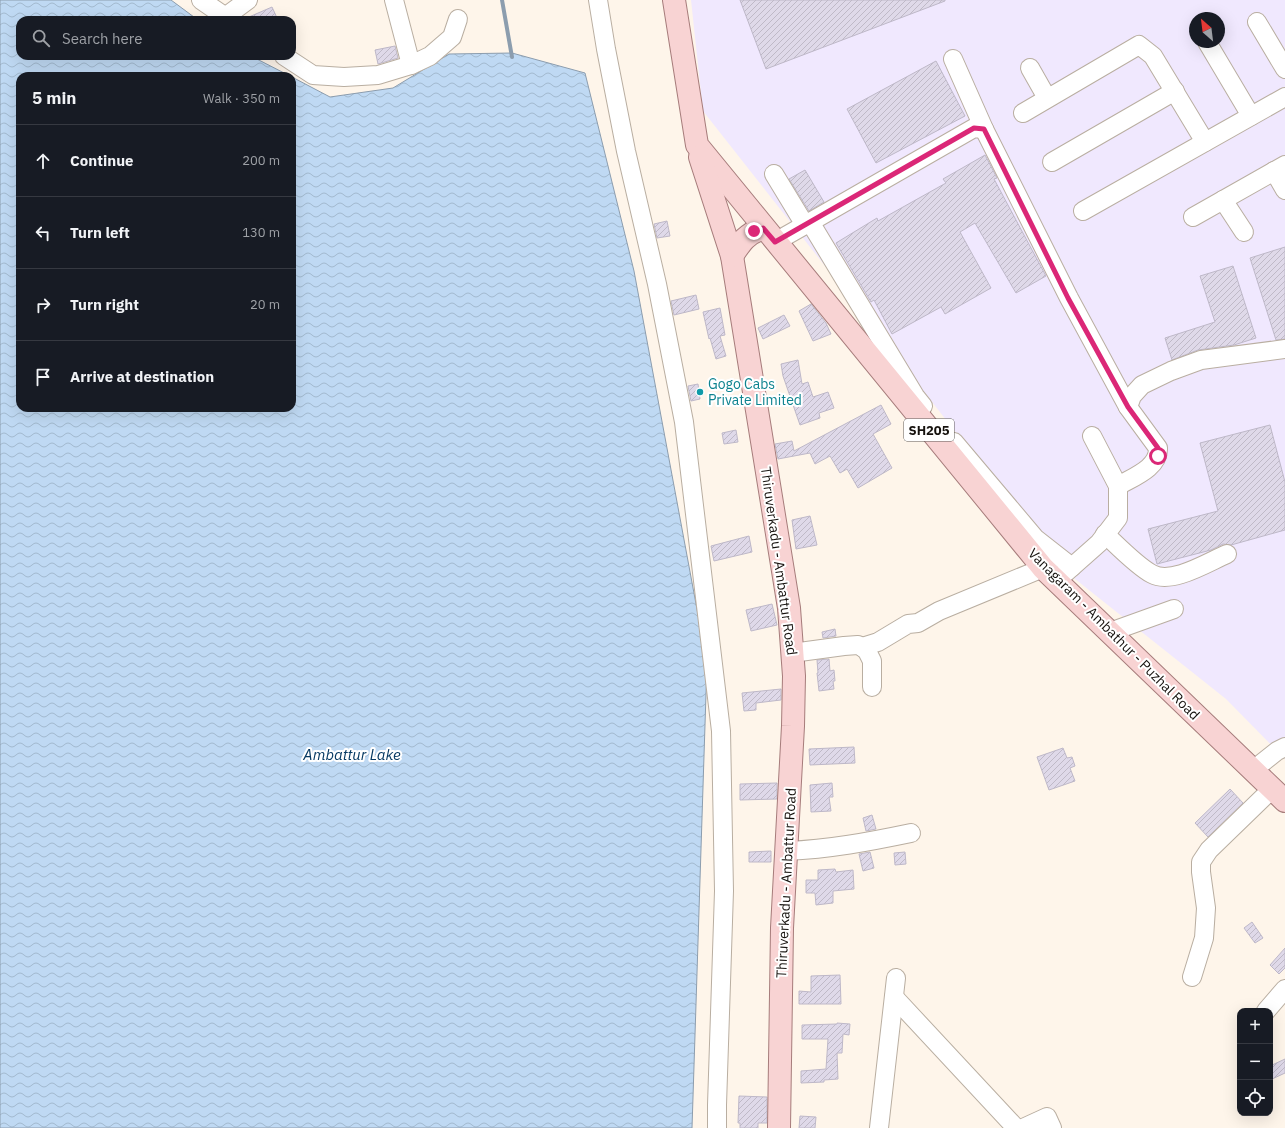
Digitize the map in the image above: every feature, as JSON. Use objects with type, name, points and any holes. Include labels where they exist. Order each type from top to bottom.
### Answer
[{"type":"main road","name":"Vanagaram - Ambathur - Puzhal Road","points":[[674,0],[697,145],[769,235],[1050,575],[1279,795]]},
{"type":"main road","name":"Thiruverkadu - Ambattur Road","points":[[697,145],[732,256],[789,608],[794,676],[793,726],[782,928],[779,1128]]},
{"type":"main road","points":[[732,256],[746,236],[769,235]]},
{"type":"street","points":[[201,0],[224,16]]},
{"type":"street","points":[[229,16],[248,0]]},
{"type":"street","points":[[394,0],[411,65]]},
{"type":"street","points":[[598,0],[626,152],[657,284],[684,422],[721,731],[724,891],[717,1128]]},
{"type":"street","points":[[290,60],[313,75],[344,77],[378,75],[411,65],[430,56],[452,37],[458,19]]},
{"type":"street","points":[[1257,22],[1285,69]]},
{"type":"street","points":[[1023,113],[1139,45],[1153,56],[1205,142]]},
{"type":"street","points":[[1211,48],[1251,116]]},
{"type":"street","points":[[953,59],[984,129],[1068,298],[1128,407],[1158,448],[1158,456],[1151,466],[1118,486]]},
{"type":"street","points":[[1030,68],[1047,98]]},
{"type":"street","points":[[1052,162],[1174,91]]},
{"type":"street","points":[[1083,211],[1285,97]]},
{"type":"street","points":[[769,235],[808,224],[974,128],[984,129]]},
{"type":"street","points":[[1193,217],[1280,168],[1285,190]]},
{"type":"street","points":[[774,174],[808,224],[915,396],[1035,538],[1072,567]]},
{"type":"street","points":[[1224,200],[1244,232]]},
{"type":"street","points":[[1128,407],[1132,396],[1142,385],[1171,371],[1201,360],[1285,349]]},
{"type":"street","points":[[862,647],[878,642],[908,624],[918,624],[939,611],[1072,567],[1099,543],[1118,518],[1118,486],[1092,436]]},
{"type":"street","points":[[1105,534],[1141,567],[1153,575],[1164,578],[1178,576],[1227,554]]},
{"type":"street","points":[[1110,632],[1174,610]]},
{"type":"street","points":[[792,653],[858,645],[868,651],[872,661],[872,687]]},
{"type":"street","points":[[1253,770],[1285,746]]},
{"type":"street","points":[[1192,977],[1204,938],[1206,908],[1201,872],[1202,862],[1209,850],[1279,795]]},
{"type":"street","points":[[787,851],[854,845],[911,833]]},
{"type":"street","points":[[879,1128],[896,978]]},
{"type":"street","points":[[1269,1008],[1285,990]]},
{"type":"street","points":[[894,997],[1016,1128]]},
{"type":"street","points":[[1023,1128],[1047,1117],[1052,1128]]},
{"type":"shaded area","points":[[691,0],[1285,0],[1285,759],[1226,699],[1065,571],[703,111]]},
{"type":"water","name":"Ambattur Lake","points":[[0,0],[171,0],[193,16],[16,16],[16,60],[259,60],[282,72],[16,72],[16,412],[296,412],[296,79],[330,97],[393,88],[449,54],[512,53],[585,73],[634,271],[707,663],[692,1128],[0,1128]]},
{"type":"building","points":[[740,0],[945,0],[945,1],[766,69]]},
{"type":"building","points":[[272,7],[276,16],[251,16]]},
{"type":"building","points":[[395,46],[398,58],[378,64],[375,50]]},
{"type":"building","points":[[936,61],[965,116],[876,163],[847,109]]},
{"type":"building","points":[[985,155],[997,178],[994,179],[1046,276],[1016,293],[975,223],[960,232],[991,288],[945,314],[941,307],[892,334],[874,300],[871,302],[836,243],[877,218],[878,221],[946,183],[943,179]]},
{"type":"building","points":[[805,170],[824,202],[809,211],[789,179]]},
{"type":"building","points":[[667,221],[670,236],[657,238],[654,224]]},
{"type":"building","points":[[1285,247],[1285,339],[1276,340],[1250,258]]},
{"type":"building","points":[[1233,266],[1256,338],[1234,345],[1198,350],[1172,360],[1165,338],[1215,322],[1200,276]]},
{"type":"building","points":[[696,295],[699,309],[674,315],[671,301]]},
{"type":"building","points":[[811,304],[826,323],[831,334],[813,341],[799,311]]},
{"type":"building","points":[[720,308],[725,335],[720,336],[726,356],[716,359],[710,338],[709,339],[703,312]]},
{"type":"building","points":[[784,315],[790,326],[763,339],[758,328]]},
{"type":"building","points":[[798,360],[802,384],[808,382],[813,397],[828,392],[834,408],[819,413],[820,418],[800,425],[783,376],[781,364]]},
{"type":"building","points":[[698,384],[700,399],[691,401],[688,386]]},
{"type":"building","points":[[881,405],[891,424],[873,434],[892,468],[858,488],[847,469],[840,473],[830,456],[815,464],[810,453],[778,459],[775,444],[792,441],[794,451]]},
{"type":"building","points":[[1270,425],[1285,482],[1285,530],[1231,545],[1223,544],[1211,550],[1157,564],[1148,529],[1218,511],[1200,443]]},
{"type":"building","points":[[736,430],[738,442],[724,444],[722,433]]},
{"type":"building","points":[[810,516],[817,545],[796,549],[792,520]]},
{"type":"building","points":[[749,536],[752,552],[714,561],[711,546]]},
{"type":"building","points":[[772,604],[777,625],[751,631],[746,610]]},
{"type":"building","points":[[835,629],[836,636],[823,638],[822,632]]},
{"type":"building","points":[[829,659],[830,671],[834,670],[834,689],[819,691],[817,660]]},
{"type":"building","points":[[781,689],[781,700],[756,703],[756,710],[744,711],[742,693]]},
{"type":"building","points":[[854,747],[855,763],[810,765],[809,749]]},
{"type":"building","points":[[1063,748],[1067,758],[1072,757],[1075,766],[1070,768],[1075,781],[1049,790],[1037,757]]},
{"type":"building","points":[[777,783],[777,799],[740,800],[740,784]]},
{"type":"building","points":[[832,783],[833,797],[829,797],[831,811],[811,812],[810,785]]},
{"type":"building","points":[[1230,789],[1243,803],[1208,837],[1195,823]]},
{"type":"building","points":[[872,815],[876,829],[866,831],[863,818]]},
{"type":"building","points":[[771,851],[771,862],[749,862],[749,852]]},
{"type":"building","points":[[870,852],[874,868],[863,871],[859,854]]},
{"type":"building","points":[[905,852],[906,864],[895,865],[894,853]]},
{"type":"building","points":[[835,869],[836,872],[853,870],[854,889],[833,891],[833,903],[816,905],[815,893],[806,893],[806,880],[818,880],[818,870]]},
{"type":"building","points":[[1252,922],[1263,938],[1255,943],[1244,928]]},
{"type":"building","points":[[1285,948],[1285,968],[1279,974],[1270,965]]},
{"type":"building","points":[[840,975],[841,1004],[799,1004],[799,991],[811,992],[811,976]]},
{"type":"building","points":[[837,1023],[850,1024],[849,1035],[843,1034],[842,1053],[837,1053],[838,1079],[824,1080],[824,1082],[801,1083],[801,1071],[826,1069],[828,1039],[802,1039],[802,1025]]},
{"type":"building","points":[[1285,1059],[1285,1073],[1273,1079],[1273,1065]]},
{"type":"building","points":[[739,1096],[767,1097],[767,1123],[758,1123],[758,1128],[740,1128],[740,1123],[738,1123]]},
{"type":"building","points":[[800,1116],[816,1117],[815,1128],[799,1128]]},
{"type":"waterway","points":[[502,0],[512,57]]},
{"type":"place","name":"Gogo Cabs Private Limited","points":[[700,392]]},
{"type":"route","points":[[754,231],[763,228],[775,242],[974,128],[984,129],[1068,298],[1128,407],[1158,448],[1158,456]]}]
